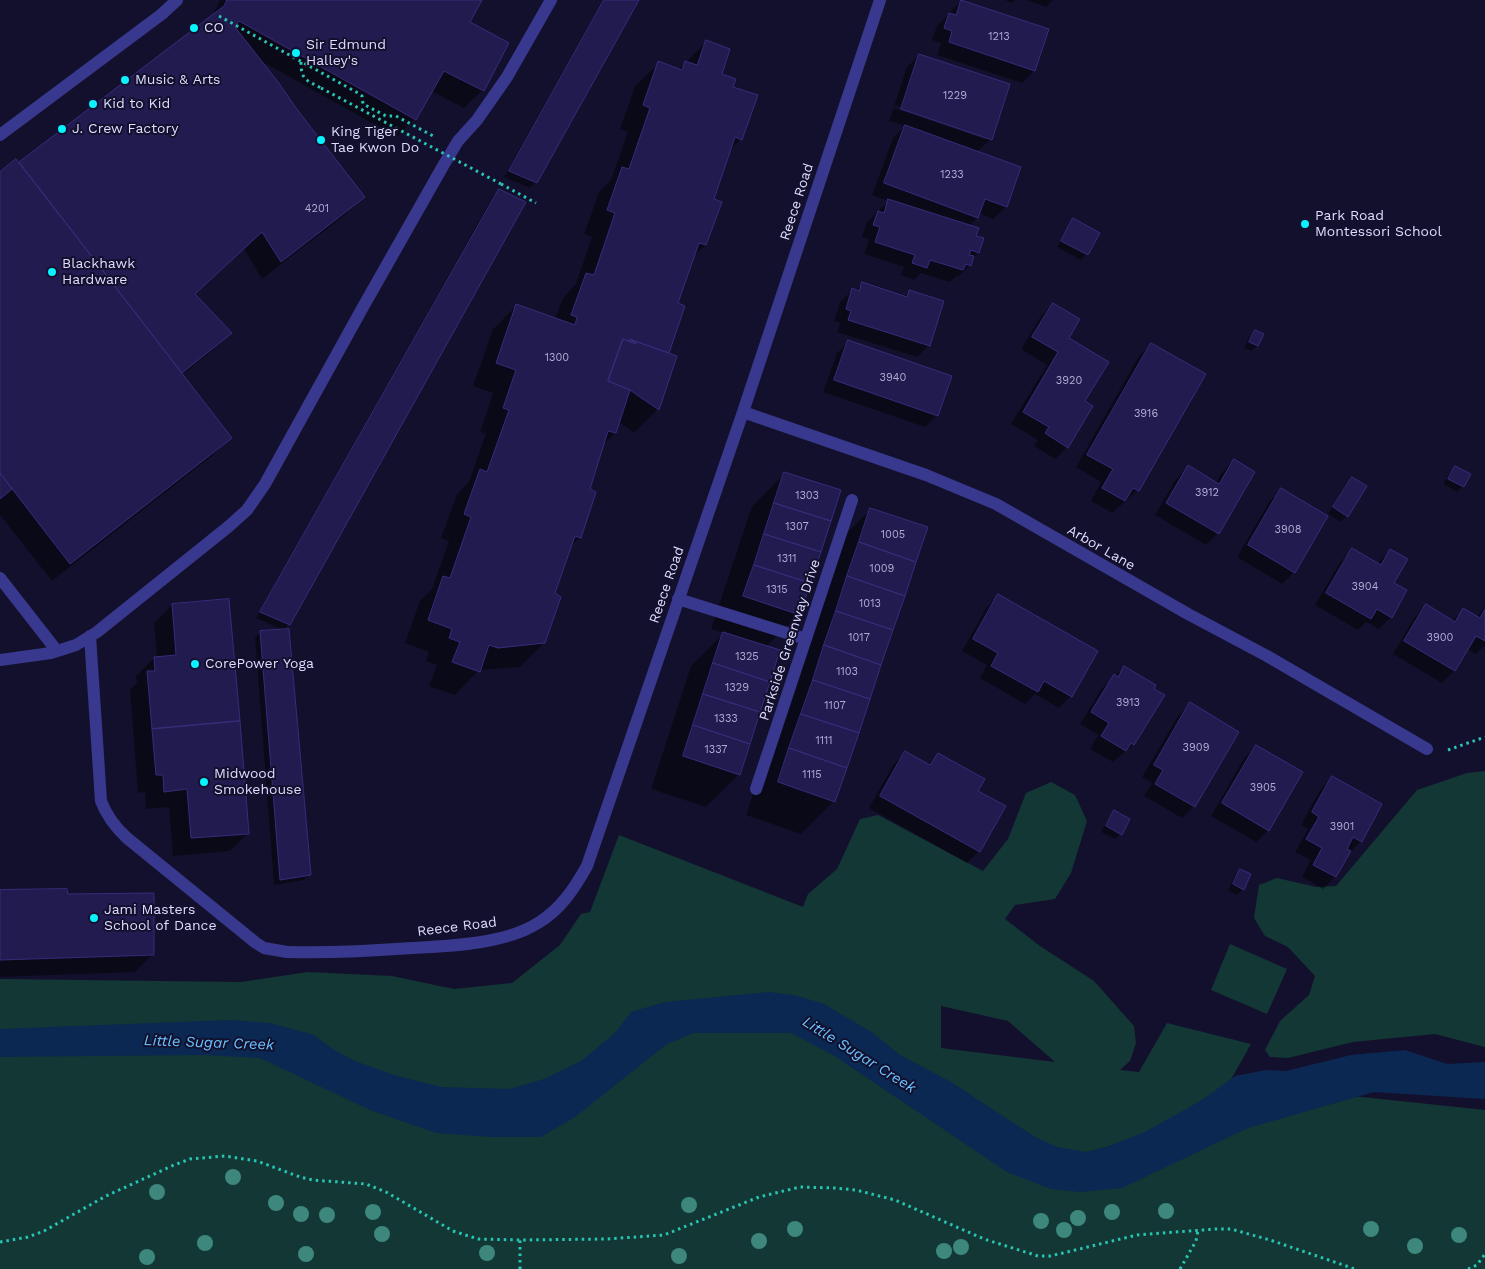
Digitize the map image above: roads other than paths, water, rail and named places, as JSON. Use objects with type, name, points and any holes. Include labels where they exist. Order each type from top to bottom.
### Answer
[{"type":"street","points":[[0,135],[162,14],[177,0]]},
{"type":"street","points":[[0,660],[18,659],[76,645],[125,611],[228,527],[246,510],[265,484],[454,148],[507,78],[551,0]]},
{"type":"street","name":"Reece Road","points":[[90,636],[101,801],[106,815],[127,838],[264,948],[287,952],[331,953],[452,946],[490,940],[518,932],[537,924],[556,910],[574,889],[587,866],[743,412],[880,0]]},
{"type":"street","name":"Arbor Lane","points":[[743,412],[943,481],[996,504],[1427,749]]},
{"type":"street","name":"Parkside Greenway Drive","points":[[756,789],[852,500]]},
{"type":"street","points":[[0,578],[57,651]]},
{"type":"street","points":[[678,599],[806,639]]},
{"type":"water","name":"Little Sugar Creek","points":[[769,992],[798,996],[824,1004],[873,1033],[900,1055],[951,1082],[1035,1137],[1057,1147],[1086,1152],[1106,1147],[1145,1132],[1202,1100],[1235,1076],[1266,1070],[1286,1071],[1351,1055],[1405,1050],[1447,1064],[1485,1062],[1485,1099],[1374,1092],[1248,1128],[1122,1188],[1080,1192],[1051,1189],[1007,1172],[833,1055],[791,1033],[694,1033],[667,1044],[575,1117],[541,1137],[491,1137],[436,1133],[370,1110],[260,1058],[204,1055],[0,1057],[0,1029],[230,1020],[270,1023],[314,1035],[334,1050],[355,1061],[394,1075],[441,1087],[509,1089],[544,1079],[581,1061],[615,1033],[631,1012],[665,1002]]},
{"type":"place","name":"CO","points":[[194,28]]},
{"type":"place","name":"Sir Edmund Halley's","points":[[296,53]]},
{"type":"place","name":"Music & Arts","points":[[125,80]]},
{"type":"place","name":"Kid to Kid","points":[[93,104]]},
{"type":"place","name":"J. Crew Factory","points":[[62,129]]},
{"type":"place","name":"King Tiger Tae Kwon Do","points":[[321,140]]},
{"type":"place","name":"Park Road Montessori School","points":[[1305,224]]},
{"type":"place","name":"Blackhawk Hardware","points":[[52,272]]},
{"type":"place","name":"CorePower Yoga","points":[[195,664]]},
{"type":"place","name":"Midwood Smokehouse","points":[[204,782]]},
{"type":"place","name":"Jami Masters School of Dance","points":[[94,918]]}]
